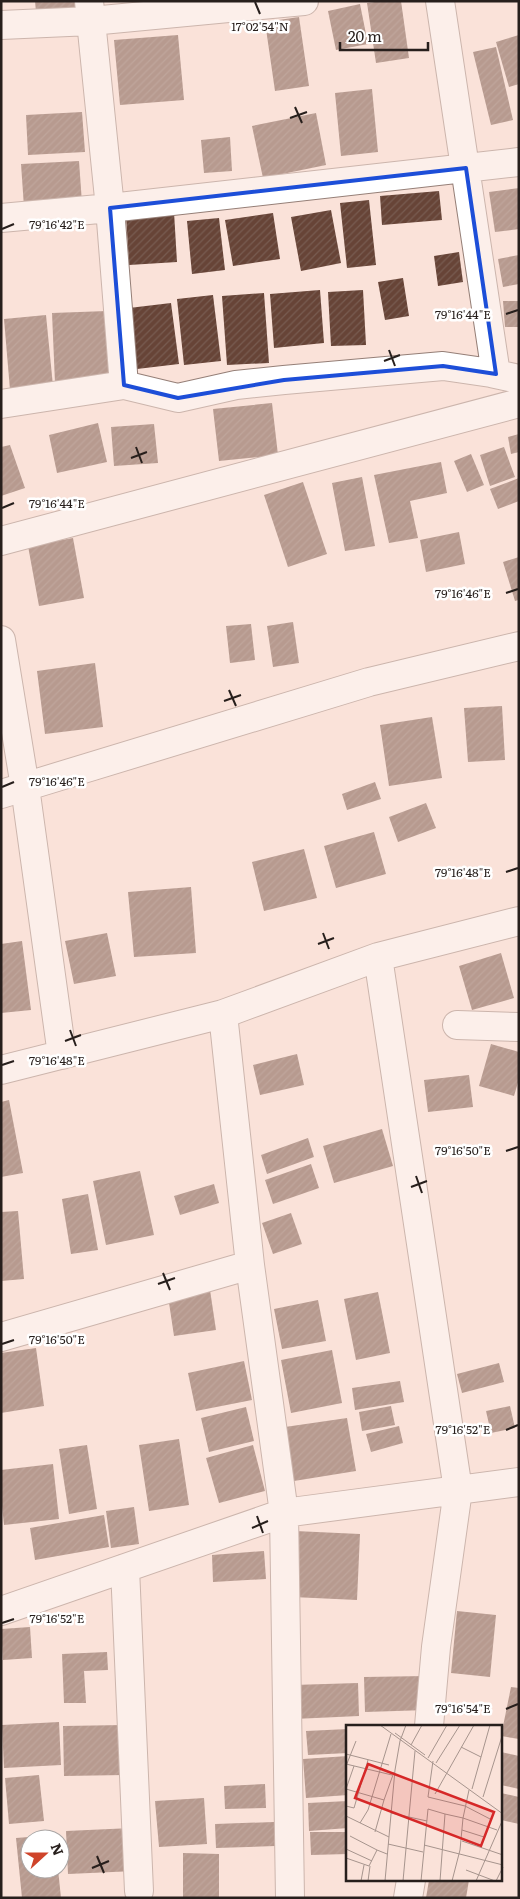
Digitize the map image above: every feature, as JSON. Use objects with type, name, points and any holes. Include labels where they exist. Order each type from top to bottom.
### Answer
[{"type":"street","points":[[1,25],[90,11],[304,1]]},
{"type":"street","points":[[1,404],[124,385],[178,398],[236,385],[443,366],[508,376],[466,168],[440,1]]},
{"type":"street","points":[[90,11],[110,208],[124,385]]},
{"type":"street","points":[[1,218],[110,208],[519,162]]},
{"type":"street","points":[[1,541],[519,402]]},
{"type":"street","points":[[1,640],[13,790],[62,1055]]},
{"type":"street","points":[[13,790],[369,682],[519,646]]},
{"type":"street","points":[[1,1070],[224,1014],[378,957],[519,921]]},
{"type":"street","points":[[378,957],[458,1490],[436,1647],[429,1725]]},
{"type":"street","points":[[224,1014],[250,1265],[284,1513],[290,1898]]},
{"type":"street","points":[[456,1025],[519,1027]]},
{"type":"street","points":[[1,1338],[250,1265]]},
{"type":"street","points":[[1,1610],[284,1513],[519,1482]]},
{"type":"street","points":[[125,1568],[139,1891]]},
{"type":"street","points":[[408,1898],[410,1882]]},
{"type":"highlighted area","points":[[466,168],[496,374],[443,366],[284,380],[178,398],[124,385],[110,208]]},
{"type":"building","points":[[35,1],[87,1],[88,8],[36,12]]},
{"type":"building","points":[[401,1],[409,58],[376,63],[367,3]]},
{"type":"building","points":[[360,4],[368,44],[336,50],[328,11]]},
{"type":"building","points":[[299,17],[309,86],[275,91],[265,22]]},
{"type":"building","points":[[178,35],[184,100],[120,105],[114,40]]},
{"type":"building","points":[[519,35],[519,84],[509,87],[496,42]]},
{"type":"building","points":[[496,47],[513,120],[491,125],[473,52]]},
{"type":"building","points":[[372,89],[378,152],[341,156],[335,93]]},
{"type":"building","points":[[82,112],[85,152],[28,155],[26,115]]},
{"type":"building","points":[[316,113],[326,165],[263,178],[252,126]]},
{"type":"building","points":[[230,137],[232,171],[204,173],[201,140]]},
{"type":"building","points":[[79,161],[82,203],[24,207],[21,164]]},
{"type":"building","points":[[519,188],[519,229],[495,232],[489,192]]},
{"type":"building","points":[[439,191],[442,220],[382,225],[380,196]]},
{"type":"building","points":[[369,200],[376,265],[347,268],[340,203]]},
{"type":"building","points":[[331,210],[341,263],[301,271],[291,217]]},
{"type":"building","points":[[174,212],[177,262],[129,265],[126,215]]},
{"type":"building","points":[[273,213],[280,259],[233,266],[225,220]]},
{"type":"building","points":[[219,218],[225,270],[192,274],[187,221]]},
{"type":"building","points":[[459,252],[463,282],[438,286],[434,256]]},
{"type":"building","points":[[519,255],[519,284],[503,287],[498,259]]},
{"type":"building","points":[[403,278],[409,316],[385,320],[378,282]]},
{"type":"building","points":[[320,290],[324,343],[274,348],[270,294]]},
{"type":"building","points":[[363,290],[366,345],[331,346],[328,292]]},
{"type":"building","points":[[264,293],[269,363],[227,365],[222,296]]},
{"type":"building","points":[[213,295],[221,361],[184,365],[177,299]]},
{"type":"building","points":[[503,301],[519,301],[519,327],[505,327]]},
{"type":"building","points":[[171,303],[179,364],[137,369],[129,308]]},
{"type":"building","points":[[107,311],[111,381],[55,383],[52,313]]},
{"type":"building","points":[[46,315],[53,386],[10,390],[4,319]]},
{"type":"building","points":[[272,403],[278,455],[219,461],[213,409]]},
{"type":"building","points":[[98,423],[107,462],[57,473],[49,435]]},
{"type":"building","points":[[154,424],[158,463],[114,466],[111,427]]},
{"type":"building","points":[[519,434],[519,452],[511,454],[508,437]]},
{"type":"building","points":[[10,445],[25,488],[1,496],[1,447]]},
{"type":"building","points":[[504,447],[515,477],[490,486],[480,455]]},
{"type":"building","points":[[471,454],[484,485],[467,492],[454,461]]},
{"type":"building","points":[[441,462],[447,493],[410,501],[418,538],[389,543],[374,475]]},
{"type":"building","points":[[362,477],[375,546],[345,551],[332,483]]},
{"type":"building","points":[[519,478],[519,501],[498,509],[490,489]]},
{"type":"building","points":[[303,482],[327,554],[288,567],[264,495]]},
{"type":"building","points":[[459,532],[465,564],[426,572],[420,540]]},
{"type":"building","points":[[73,538],[84,598],[39,606],[28,546]]},
{"type":"building","points":[[519,557],[519,600],[515,601],[503,562]]},
{"type":"building","points":[[293,622],[299,663],[273,667],[267,626]]},
{"type":"building","points":[[251,624],[255,660],[230,663],[226,626]]},
{"type":"building","points":[[95,663],[103,727],[45,734],[37,671]]},
{"type":"building","points":[[502,706],[505,760],[468,762],[464,708]]},
{"type":"building","points":[[432,717],[442,778],[389,786],[380,725]]},
{"type":"building","points":[[375,782],[381,799],[347,810],[342,794]]},
{"type":"building","points":[[426,803],[436,828],[398,842],[389,817]]},
{"type":"building","points":[[374,832],[386,874],[336,888],[324,846]]},
{"type":"building","points":[[304,849],[317,898],[264,911],[252,862]]},
{"type":"building","points":[[191,887],[196,953],[134,957],[128,892]]},
{"type":"building","points":[[107,933],[116,976],[74,984],[65,941]]},
{"type":"building","points":[[22,941],[31,1010],[1,1013],[1,944]]},
{"type":"building","points":[[501,953],[514,998],[472,1010],[459,966]]},
{"type":"building","points":[[491,1044],[519,1052],[519,1079],[514,1096],[479,1086]]},
{"type":"building","points":[[297,1054],[304,1085],[260,1095],[253,1065]]},
{"type":"building","points":[[469,1075],[473,1107],[428,1112],[424,1080]]},
{"type":"building","points":[[9,1100],[23,1173],[1,1177],[1,1102]]},
{"type":"building","points":[[382,1129],[393,1166],[334,1183],[323,1146]]},
{"type":"building","points":[[308,1138],[314,1157],[267,1174],[261,1155]]},
{"type":"building","points":[[311,1164],[319,1188],[273,1204],[265,1180]]},
{"type":"building","points":[[140,1171],[154,1235],[106,1245],[93,1181]]},
{"type":"building","points":[[214,1184],[219,1203],[180,1215],[174,1196]]},
{"type":"building","points":[[88,1194],[98,1250],[71,1254],[62,1199]]},
{"type":"building","points":[[18,1211],[24,1279],[1,1281],[1,1212]]},
{"type":"building","points":[[291,1213],[302,1244],[273,1254],[262,1223]]},
{"type":"building","points":[[210,1290],[216,1330],[174,1336],[168,1296]]},
{"type":"building","points":[[378,1292],[390,1353],[356,1360],[344,1299]]},
{"type":"building","points":[[318,1300],[326,1341],[282,1349],[274,1309]]},
{"type":"building","points":[[36,1348],[44,1406],[1,1413],[1,1353]]},
{"type":"building","points":[[332,1350],[342,1403],[291,1413],[281,1360]]},
{"type":"building","points":[[244,1361],[252,1400],[196,1411],[188,1373]]},
{"type":"building","points":[[499,1363],[504,1382],[462,1393],[457,1374]]},
{"type":"building","points":[[400,1381],[404,1402],[355,1410],[352,1388]]},
{"type":"building","points":[[391,1406],[395,1425],[362,1431],[359,1412]]},
{"type":"building","points":[[510,1406],[515,1428],[491,1433],[486,1411]]},
{"type":"building","points":[[246,1407],[254,1441],[209,1452],[201,1418]]},
{"type":"building","points":[[347,1418],[356,1471],[294,1481],[285,1427]]},
{"type":"building","points":[[399,1426],[403,1443],[371,1452],[366,1434]]},
{"type":"building","points":[[179,1439],[189,1505],[149,1511],[139,1445]]},
{"type":"building","points":[[87,1445],[97,1509],[69,1514],[59,1449]]},
{"type":"building","points":[[253,1445],[265,1491],[219,1503],[206,1458]]},
{"type":"building","points":[[53,1464],[59,1519],[4,1525],[1,1470]]},
{"type":"building","points":[[134,1507],[139,1544],[111,1548],[106,1511]]},
{"type":"building","points":[[104,1515],[109,1547],[35,1560],[30,1528]]},
{"type":"building","points":[[295,1531],[360,1534],[357,1600],[293,1597]]},
{"type":"building","points":[[264,1551],[266,1579],[213,1582],[212,1555]]},
{"type":"building","points":[[457,1611],[496,1615],[490,1677],[451,1673]]},
{"type":"building","points":[[30,1627],[32,1658],[3,1660],[1,1629]]},
{"type":"building","points":[[107,1652],[108,1670],[84,1671],[86,1703],[64,1703],[62,1654]]},
{"type":"building","points":[[426,1676],[427,1710],[365,1712],[364,1677]]},
{"type":"building","points":[[358,1683],[359,1716],[294,1719],[293,1685]]},
{"type":"building","points":[[511,1687],[519,1688],[519,1739],[502,1736]]},
{"type":"building","points":[[59,1722],[61,1765],[4,1768],[2,1725]]},
{"type":"building","points":[[124,1725],[124,1775],[64,1776],[63,1726]]},
{"type":"building","points":[[346,1729],[346,1753],[308,1755],[306,1731]]},
{"type":"building","points":[[502,1752],[519,1756],[519,1789],[502,1785]]},
{"type":"building","points":[[346,1756],[346,1795],[306,1798],[303,1759]]},
{"type":"building","points":[[39,1775],[44,1821],[9,1824],[5,1778]]},
{"type":"building","points":[[265,1784],[266,1808],[225,1809],[224,1786]]},
{"type":"building","points":[[502,1793],[519,1797],[519,1824],[502,1820]]},
{"type":"building","points":[[204,1798],[207,1844],[159,1847],[155,1801]]},
{"type":"building","points":[[346,1801],[346,1828],[309,1831],[308,1803]]},
{"type":"building","points":[[274,1822],[275,1846],[216,1848],[215,1824]]},
{"type":"building","points":[[132,1828],[135,1871],[70,1874],[70,1831]]},
{"type":"building","points":[[310,1832],[346,1832],[346,1854],[311,1855]]},
{"type":"building","points":[[16,1838],[20,1838],[20,1878]]},
{"type":"building","points":[[183,1853],[219,1854],[219,1898],[183,1898]]},
{"type":"building","points":[[20,1879],[59,1879],[61,1898],[22,1898]]},
{"type":"building","points":[[429,1882],[469,1882],[466,1898],[426,1898]]}]
